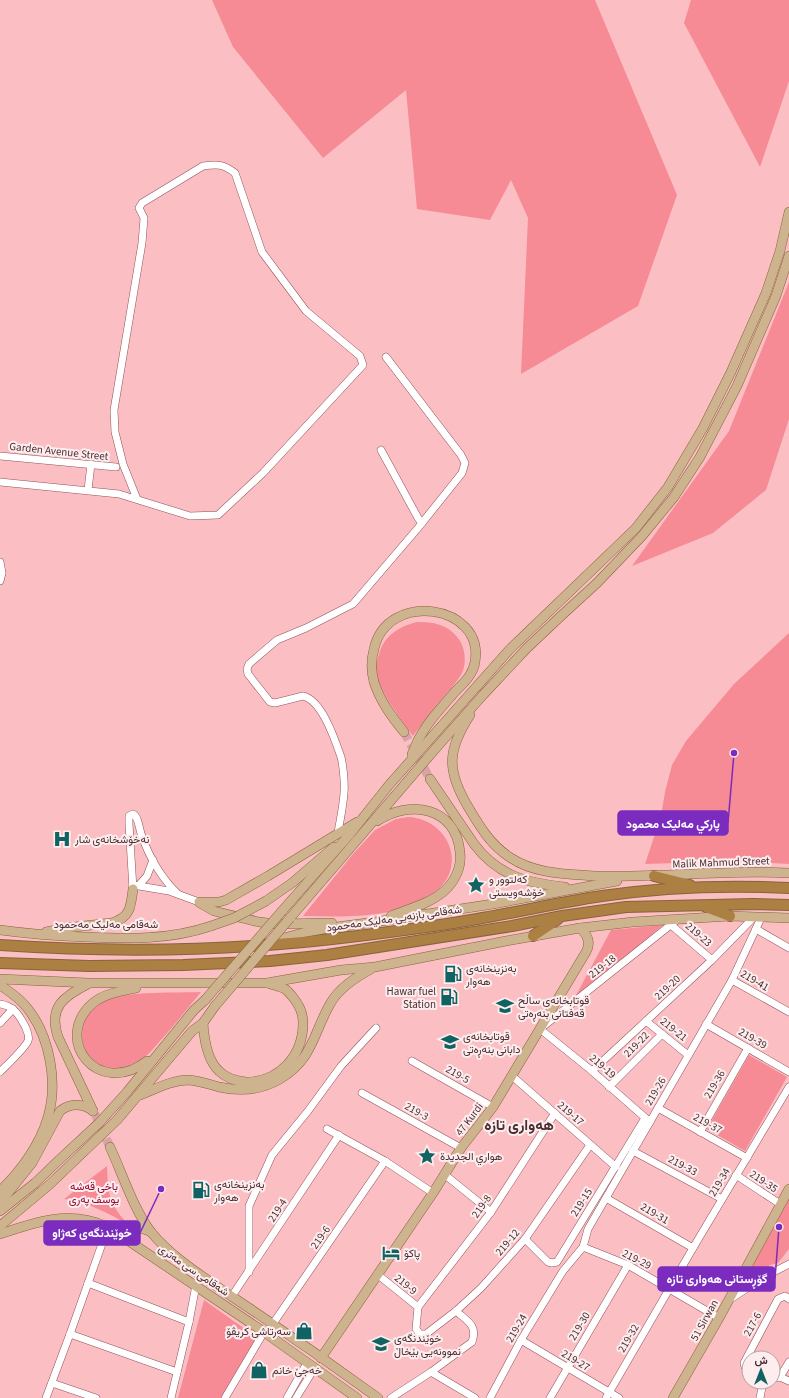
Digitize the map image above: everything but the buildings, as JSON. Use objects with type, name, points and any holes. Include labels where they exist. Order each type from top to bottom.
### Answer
[{"type":"highway","points":[[654,876],[698,887]]},
{"type":"highway","name":"شەقامی بازنەیی مەلیک مەحمود","points":[[0,945],[133,950],[195,949],[290,943],[358,936],[476,920],[548,904],[604,896],[698,887],[748,886],[789,888]]},
{"type":"highway","points":[[701,905],[730,916]]},
{"type":"highway","points":[[0,963],[90,966],[183,965],[270,961],[327,955],[512,926],[562,916],[626,907],[789,905]]},
{"type":"highway","points":[[533,936],[562,916]]},
{"type":"main road","points":[[0,1211],[35,1183],[99,1123],[194,1010],[205,1000],[344,841],[389,785],[510,649],[636,528],[668,487],[703,428],[734,365],[766,294],[780,251],[789,212]]},
{"type":"main road","points":[[0,1226],[24,1207],[117,1120],[192,1032],[202,1023],[436,748],[519,656],[562,614],[597,583],[642,536],[674,497],[700,457],[737,386],[776,296],[789,256]]},
{"type":"main road","points":[[404,732],[390,713],[374,682],[371,670],[375,643],[386,626],[394,618],[414,612],[437,612],[448,614],[458,620],[468,631],[475,645],[476,662],[469,677],[447,701],[420,735],[409,762]]},
{"type":"main road","points":[[510,649],[519,656]]},
{"type":"main road","points":[[483,696],[468,718],[454,746],[452,769],[453,779],[462,797],[479,825],[493,844],[521,863],[550,872],[615,876],[654,876]]},
{"type":"main road","points":[[430,779],[481,854],[496,867],[505,873],[522,880],[544,885],[574,888]]},
{"type":"main road","points":[[370,825],[387,815],[404,809],[411,808],[426,810],[448,822],[457,836],[461,855],[458,872],[450,885],[443,892],[426,902],[375,922]]},
{"type":"main road","points":[[199,902],[218,902],[226,900],[361,819]]},
{"type":"main road","name":"شەقامی مەلیک مەحمود","points":[[0,930],[33,935],[112,938],[140,938],[181,934],[234,918],[266,901],[292,883],[324,854],[344,841]]},
{"type":"main road","name":"Malik Mahmud Street","points":[[654,876],[728,873],[789,873]]},
{"type":"main road","points":[[260,945],[306,932],[493,904],[614,881],[654,876]]},
{"type":"main road","points":[[33,935],[65,928],[118,921],[129,911],[135,886]]},
{"type":"main road","points":[[199,902],[214,911],[265,923],[353,924]]},
{"type":"main road","points":[[0,979],[89,983],[267,983],[341,970],[375,967],[580,928],[675,922],[730,916],[789,918]]},
{"type":"main road","name":"47 Kurdi","points":[[321,1358],[433,1193],[461,1148],[493,1106],[512,1076],[588,949],[588,937],[580,928]]},
{"type":"main road","points":[[136,1096],[172,1082],[196,1081],[240,1091],[262,1088],[280,1079],[294,1069],[306,1055],[330,1004],[344,987],[375,967]]},
{"type":"main road","points":[[0,1203],[32,1164],[60,1111],[66,1107],[75,1105],[85,1106],[94,1112],[58,1037],[55,1026],[56,1014],[64,998],[71,992],[89,983]]},
{"type":"main road","points":[[202,1023],[204,1042],[208,1054],[218,1071],[230,1079],[258,1082],[277,1074],[290,1062],[298,1050],[303,1034],[303,1014],[298,1003],[286,990],[267,983]]},
{"type":"main road","points":[[156,984],[108,994],[94,1002],[85,1011],[79,1021],[77,1030],[78,1046],[84,1058],[93,1067],[113,1074],[122,1073],[139,1067],[161,1050]]},
{"type":"main road","points":[[0,985],[11,992],[27,1007],[40,1028],[49,1059],[52,1091],[49,1116],[41,1135],[22,1166],[0,1191]]},
{"type":"main road","name":"شەقامی سی مەتری","points":[[110,1147],[139,1212],[151,1232],[167,1249],[211,1282],[347,1375],[375,1396]]},
{"type":"main road","name":"51 Sirwan","points":[[673,1398],[720,1318],[789,1189]]},
{"type":"main road","name":"شەقامی سی مەتری","points":[[0,1234],[32,1223],[59,1218],[90,1220],[108,1227],[196,1285],[357,1398]]},
{"type":"main road","points":[[134,1243],[132,1237],[137,1229],[144,1228],[151,1232]]},
{"type":"main road","points":[[339,1385],[347,1383],[347,1375]]},
{"type":"main road","points":[[363,1398],[366,1394],[375,1396]]},
{"type":"street","points":[[0,482],[119,494],[190,516],[218,515],[263,473],[363,365],[360,356],[306,311],[262,252],[235,173],[227,166],[215,164],[203,166],[142,204],[139,208],[144,218],[142,243],[114,410],[115,432],[123,464],[137,499]]},
{"type":"street","points":[[338,833],[344,792],[341,758],[324,715],[310,699],[303,696],[275,703],[270,702],[248,674],[247,669],[249,664],[276,640],[306,628],[353,604],[422,523],[462,473],[465,463],[461,455],[386,357]]},
{"type":"street","points":[[381,450],[422,523]]},
{"type":"street","name":"Garden Avenue Street","points":[[0,456],[116,467]]},
{"type":"street","points":[[88,490],[91,464]]},
{"type":"street","points":[[0,562],[2,573],[0,581]]},
{"type":"street","points":[[135,886],[129,824],[129,817],[131,814],[135,814],[137,817],[142,838],[164,879],[178,894]]},
{"type":"street","points":[[135,886],[147,876],[153,860]]},
{"type":"street","points":[[135,886],[159,889],[199,902]]},
{"type":"street","name":"219-26","points":[[564,1271],[583,1248],[588,1229],[633,1151],[647,1120],[658,1108],[732,980],[756,929],[758,917]]},
{"type":"street","name":"219-20","points":[[592,1071],[758,917]]},
{"type":"street","name":"219-23","points":[[675,922],[712,960]]},
{"type":"street","name":"219-18","points":[[540,1029],[675,922]]},
{"type":"street","points":[[756,929],[789,948]]},
{"type":"street","name":"219-41","points":[[732,980],[789,1012]]},
{"type":"street","points":[[0,1004],[13,1009],[20,1016],[28,1033],[28,1042],[0,1072]]},
{"type":"street","points":[[0,1023],[13,1009]]},
{"type":"street","name":"219-21","points":[[646,1021],[688,1055]]},
{"type":"street","name":"219-39","points":[[706,1024],[789,1072]]},
{"type":"street","points":[[249,1272],[249,1206],[272,1155],[308,1111],[341,1066],[376,1028]]},
{"type":"street","name":"219-19","points":[[540,1029],[592,1071],[647,1120]]},
{"type":"street","name":"219-22","points":[[609,1086],[662,1034]]},
{"type":"street","name":"219-36","points":[[700,1132],[748,1048]]},
{"type":"street","name":"219-5","points":[[412,1061],[493,1106]]},
{"type":"street","name":"219-17","points":[[512,1076],[616,1167]]},
{"type":"street","name":"219-34","points":[[669,1289],[789,1087]]},
{"type":"street","name":"219-3","points":[[362,1093],[461,1148]]},
{"type":"street","name":"219-37","points":[[658,1108],[747,1158]]},
{"type":"street","name":"219-8","points":[[418,1308],[491,1212],[555,1113]]},
{"type":"street","name":"219-15","points":[[525,1240],[548,1262],[557,1262],[647,1120]]},
{"type":"street","points":[[327,1128],[385,1161],[433,1193]]},
{"type":"street","name":"219-4","points":[[232,1296],[339,1135]]},
{"type":"street","name":"219-12","points":[[420,1334],[426,1334],[456,1311],[481,1288],[525,1240],[590,1145]]},
{"type":"street","name":"219-33","points":[[633,1151],[722,1198]]},
{"type":"street","name":"219-6","points":[[272,1324],[385,1161]]},
{"type":"street","points":[[444,1174],[491,1212]]},
{"type":"street","name":"219-35","points":[[736,1175],[780,1204]]},
{"type":"street","name":"219-31","points":[[606,1198],[693,1248]]},
{"type":"street","points":[[46,1398],[108,1227]]},
{"type":"street","name":"219-29","points":[[583,1248],[628,1265],[720,1318]]},
{"type":"street","points":[[729,1300],[764,1277],[789,1264]]},
{"type":"street","name":"219-30","points":[[550,1398],[628,1265]]},
{"type":"street","name":"219-24","points":[[490,1398],[521,1340],[564,1271]]},
{"type":"street","name":"219-9","points":[[377,1274],[418,1308],[416,1329],[420,1334]]},
{"type":"street","points":[[88,1283],[189,1322]]},
{"type":"street","points":[[171,1398],[196,1285]]},
{"type":"street","name":"219-32","points":[[608,1395],[669,1289]]},
{"type":"street","name":"217-6","points":[[751,1350],[778,1299],[785,1298]]},
{"type":"street","points":[[391,1398],[431,1372],[472,1342],[475,1334],[474,1327],[456,1311]]},
{"type":"street","points":[[225,1398],[264,1332]]},
{"type":"street","points":[[70,1334],[177,1372]]},
{"type":"street","name":"219-27","points":[[521,1340],[568,1368],[608,1395],[619,1398]]},
{"type":"street","points":[[781,1372],[789,1362]]},
{"type":"street","points":[[287,1398],[311,1366]]},
{"type":"street","points":[[296,1398],[311,1366]]},
{"type":"street","points":[[431,1372],[474,1398]]},
{"type":"street","points":[[52,1383],[96,1398]]},
{"type":"green space","points":[[212,0],[595,0],[677,195],[638,306],[521,374],[528,218],[511,180],[490,220],[417,209],[406,90],[323,158],[233,47]]},
{"type":"green space","points":[[691,0],[789,0],[789,81],[760,167],[684,23]]},
{"type":"green space","points":[[789,282],[789,419],[766,490],[713,533],[632,566],[729,431]]},
{"type":"green space","points":[[417,622],[434,623],[454,633],[462,645],[465,660],[464,669],[460,677],[413,736],[381,688],[376,669],[380,651],[390,635],[400,628]]},
{"type":"green space","points":[[789,633],[789,864],[738,861],[645,864],[661,816],[672,765],[686,741],[734,684]]},
{"type":"green space","points":[[408,817],[423,820],[435,827],[444,836],[450,847],[452,860],[450,873],[443,885],[431,895],[417,903],[401,909],[369,915],[336,917],[303,916],[353,854],[375,830],[396,819]]},
{"type":"green space","points":[[663,925],[573,1001],[611,930]]},
{"type":"green space","points":[[201,992],[153,1049],[140,1060],[121,1067],[105,1067],[93,1060],[85,1049],[82,1035],[85,1021],[94,1008],[110,999],[119,996],[142,994]]},
{"type":"green space","points":[[749,1055],[787,1077],[745,1151],[707,1129]]},
{"type":"green space","name":"باخی قەشە یوسف پەری","points":[[107,1166],[108,1185],[111,1199],[118,1212],[130,1226],[98,1209],[82,1203],[64,1199]]},
{"type":"green space","points":[[789,1189],[789,1249],[778,1263],[770,1265],[745,1285],[739,1284]]},
{"type":"green space","points":[[204,1300],[256,1337],[225,1398],[178,1398]]},
{"type":"tunnel","points":[[404,732],[430,779]]},
{"type":"tunnel","points":[[95,1114],[110,1147]]},
{"type":"place","name":"پارکي مەليک محمود","points":[[734,753]]},
{"type":"place","name":"نەخۆشخانەی شار","points":[[62,839]]},
{"type":"place","name":"کەلتوور و خۆشەویستی","points":[[476,885]]},
{"type":"place","name":"بەنزینخانەی ھەوار","points":[[453,974]]},
{"type":"place","name":"Hawar fuel Station","points":[[449,997]]},
{"type":"place","name":"قوتابخانەی ساڵح قەفتانی بنەڕەتی","points":[[505,1006]]},
{"type":"place","name":"قوتابخانەی دابانی بنەڕەتی","points":[[450,1042]]},
{"type":"place","name":"هواري الجديدة","points":[[427,1156]]},
{"type":"place","name":"خوێندنگەی کەژاو","points":[[161,1189]]},
{"type":"place","name":"بەنزینخانەی هەوار","points":[[201,1190]]},
{"type":"place","name":"گۆڕستانی هەواری تازە","points":[[779,1227]]},
{"type":"place","name":"پاکۆ","points":[[391,1253]]},
{"type":"place","name":"سەرتاشی کریڤۆ","points":[[304,1331]]},
{"type":"place","name":"خوێندنگەی نموونەیی بێخاڵ","points":[[381,1344]]},
{"type":"place","name":"خەجێ خانم","points":[[259,1370]]},
{"type":"district","name":"هەواری تازە","points":[[519,1125]]}]
